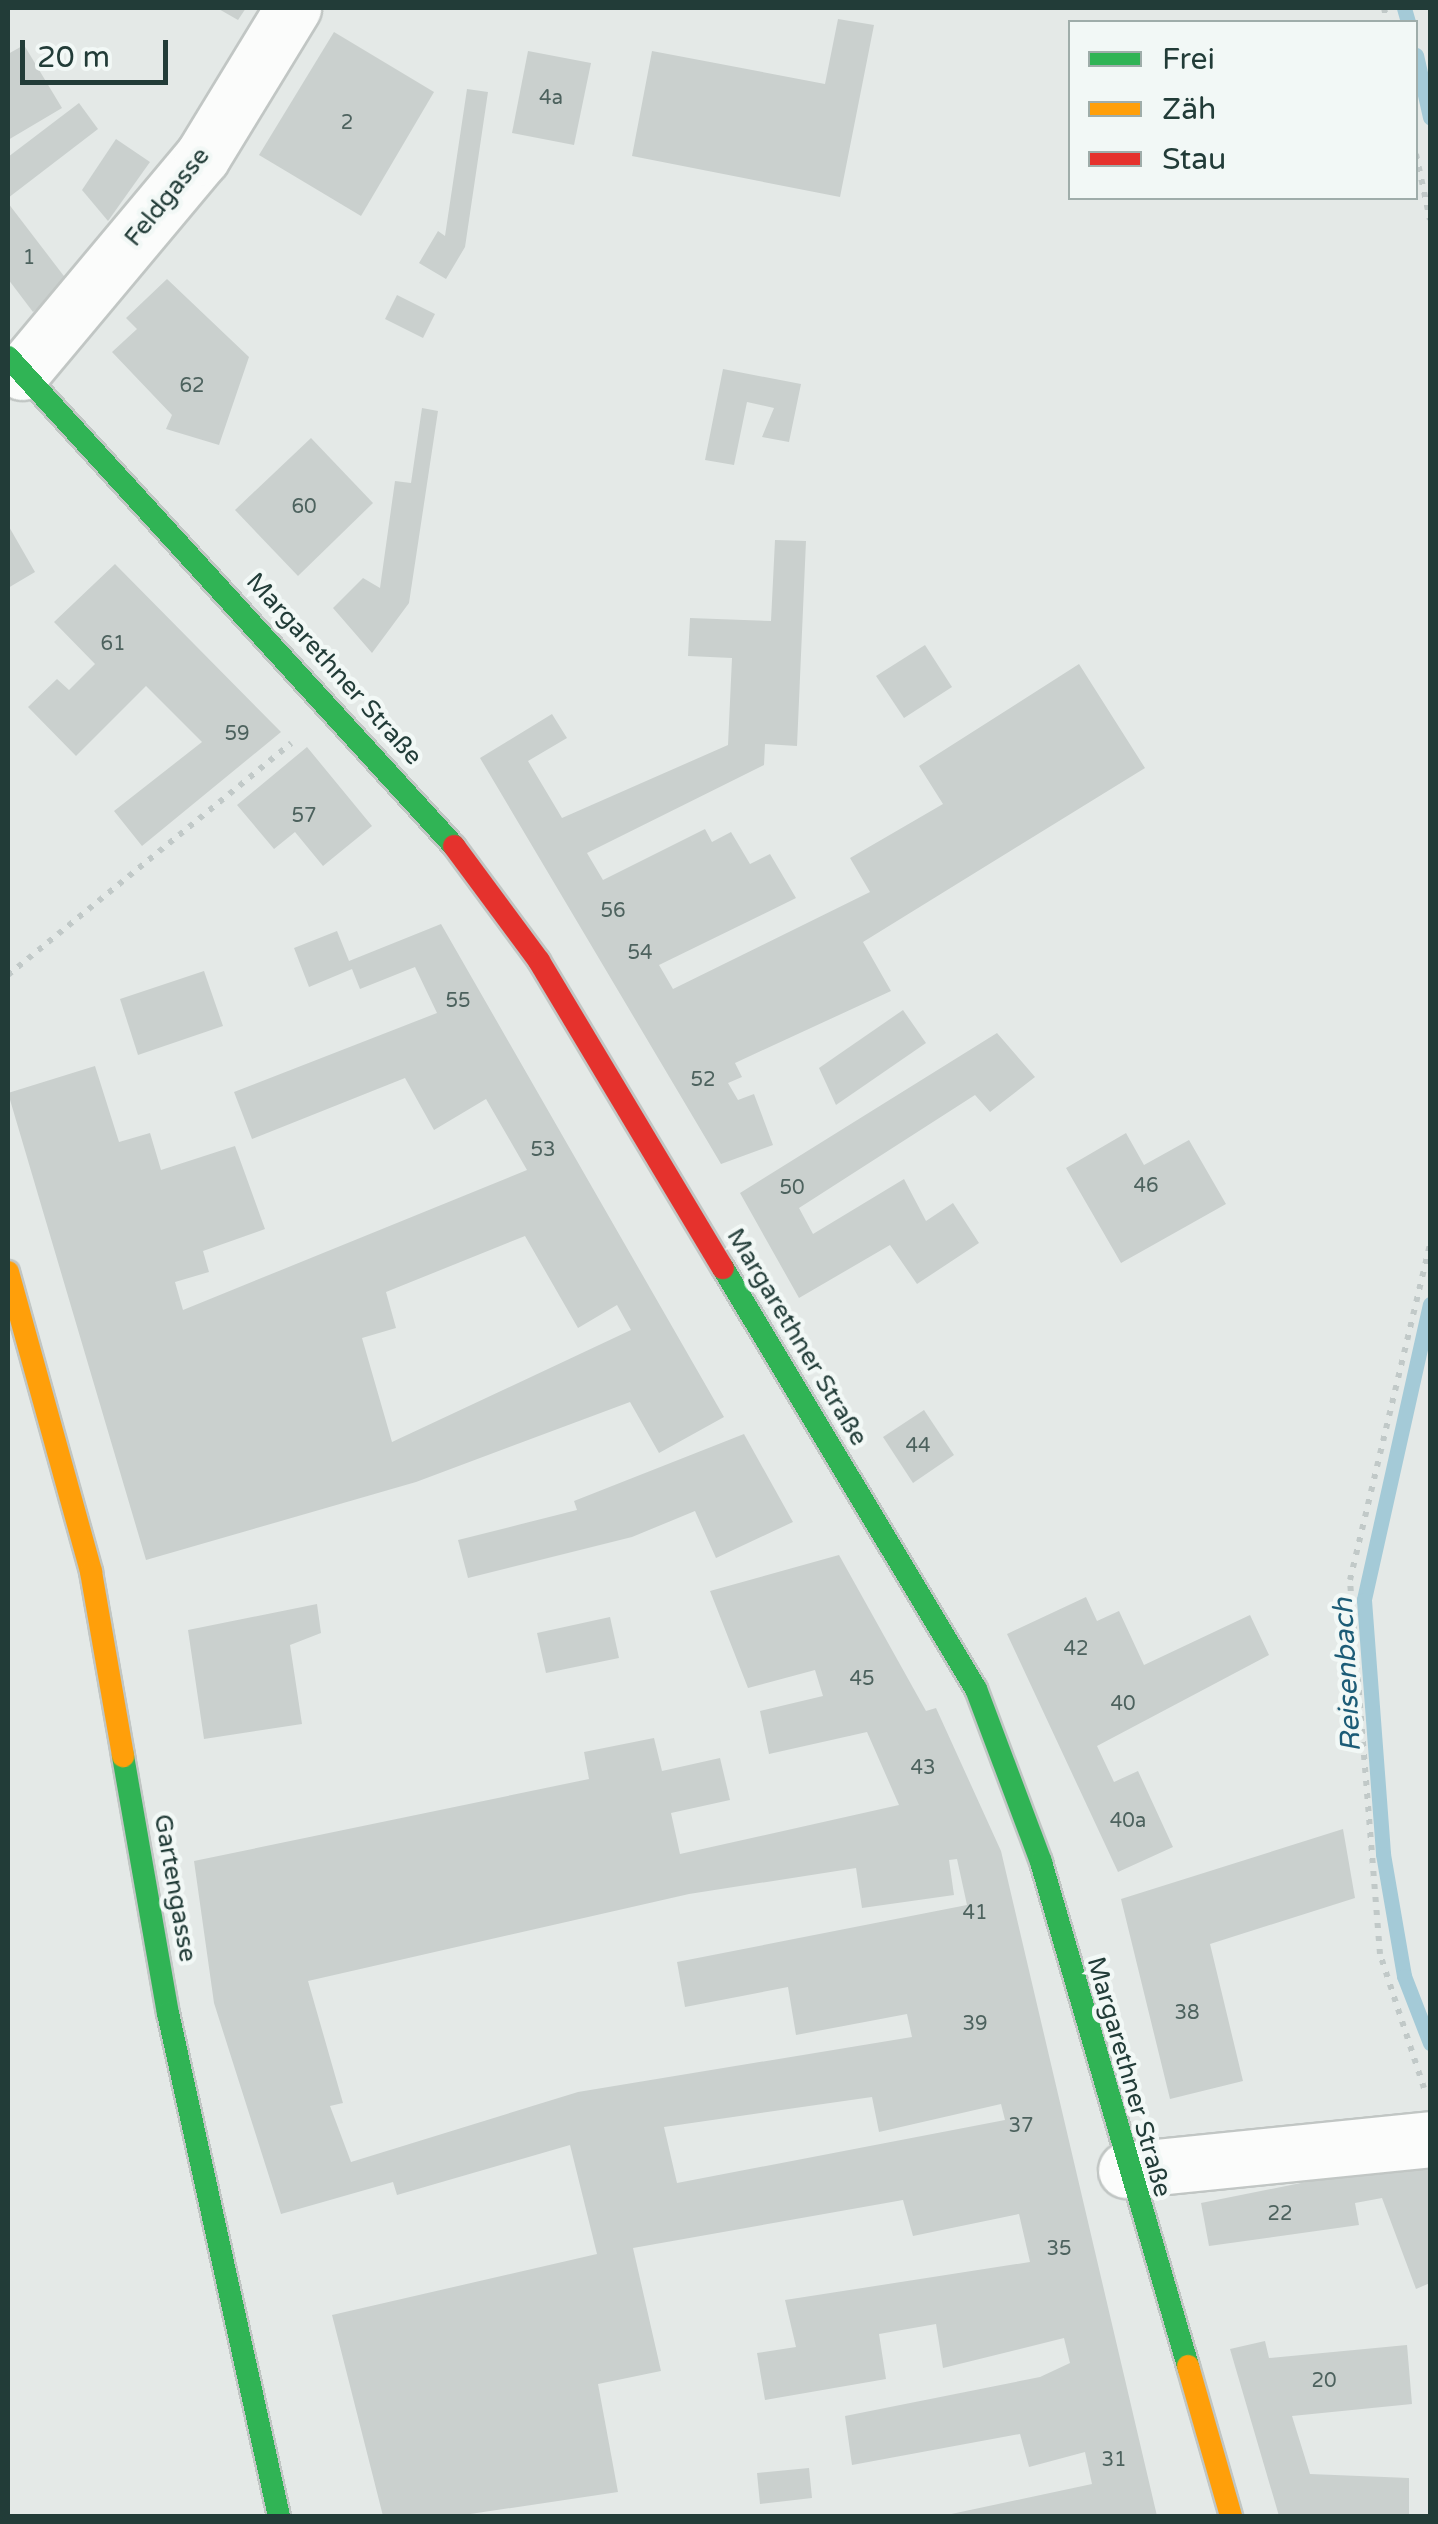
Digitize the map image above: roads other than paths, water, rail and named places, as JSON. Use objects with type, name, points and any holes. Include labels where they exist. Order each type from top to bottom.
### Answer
[{"type":"main road","name":"Margarethner Straße","points":[[15,364],[335,708],[539,961],[976,1689],[1035,1845],[1126,2170],[1231,2516]]},
{"type":"main road","name":"Gartengasse","points":[[8,1272],[91,1572],[168,2012],[279,2516]]},
{"type":"street","name":"Feldgasse","points":[[15,364],[202,157],[293,8]]},
{"type":"street","points":[[1126,2170],[1430,2139]]},
{"type":"waterway","name":"Reisenbach","points":[[1404,8],[1407,20]]},
{"type":"waterway","name":"Reisenbach","points":[[1418,64],[1430,117]]},
{"type":"waterway","name":"Reisenbach","points":[[1430,1304],[1364,1600],[1383,1854],[1404,1976],[1430,2043]]}]
